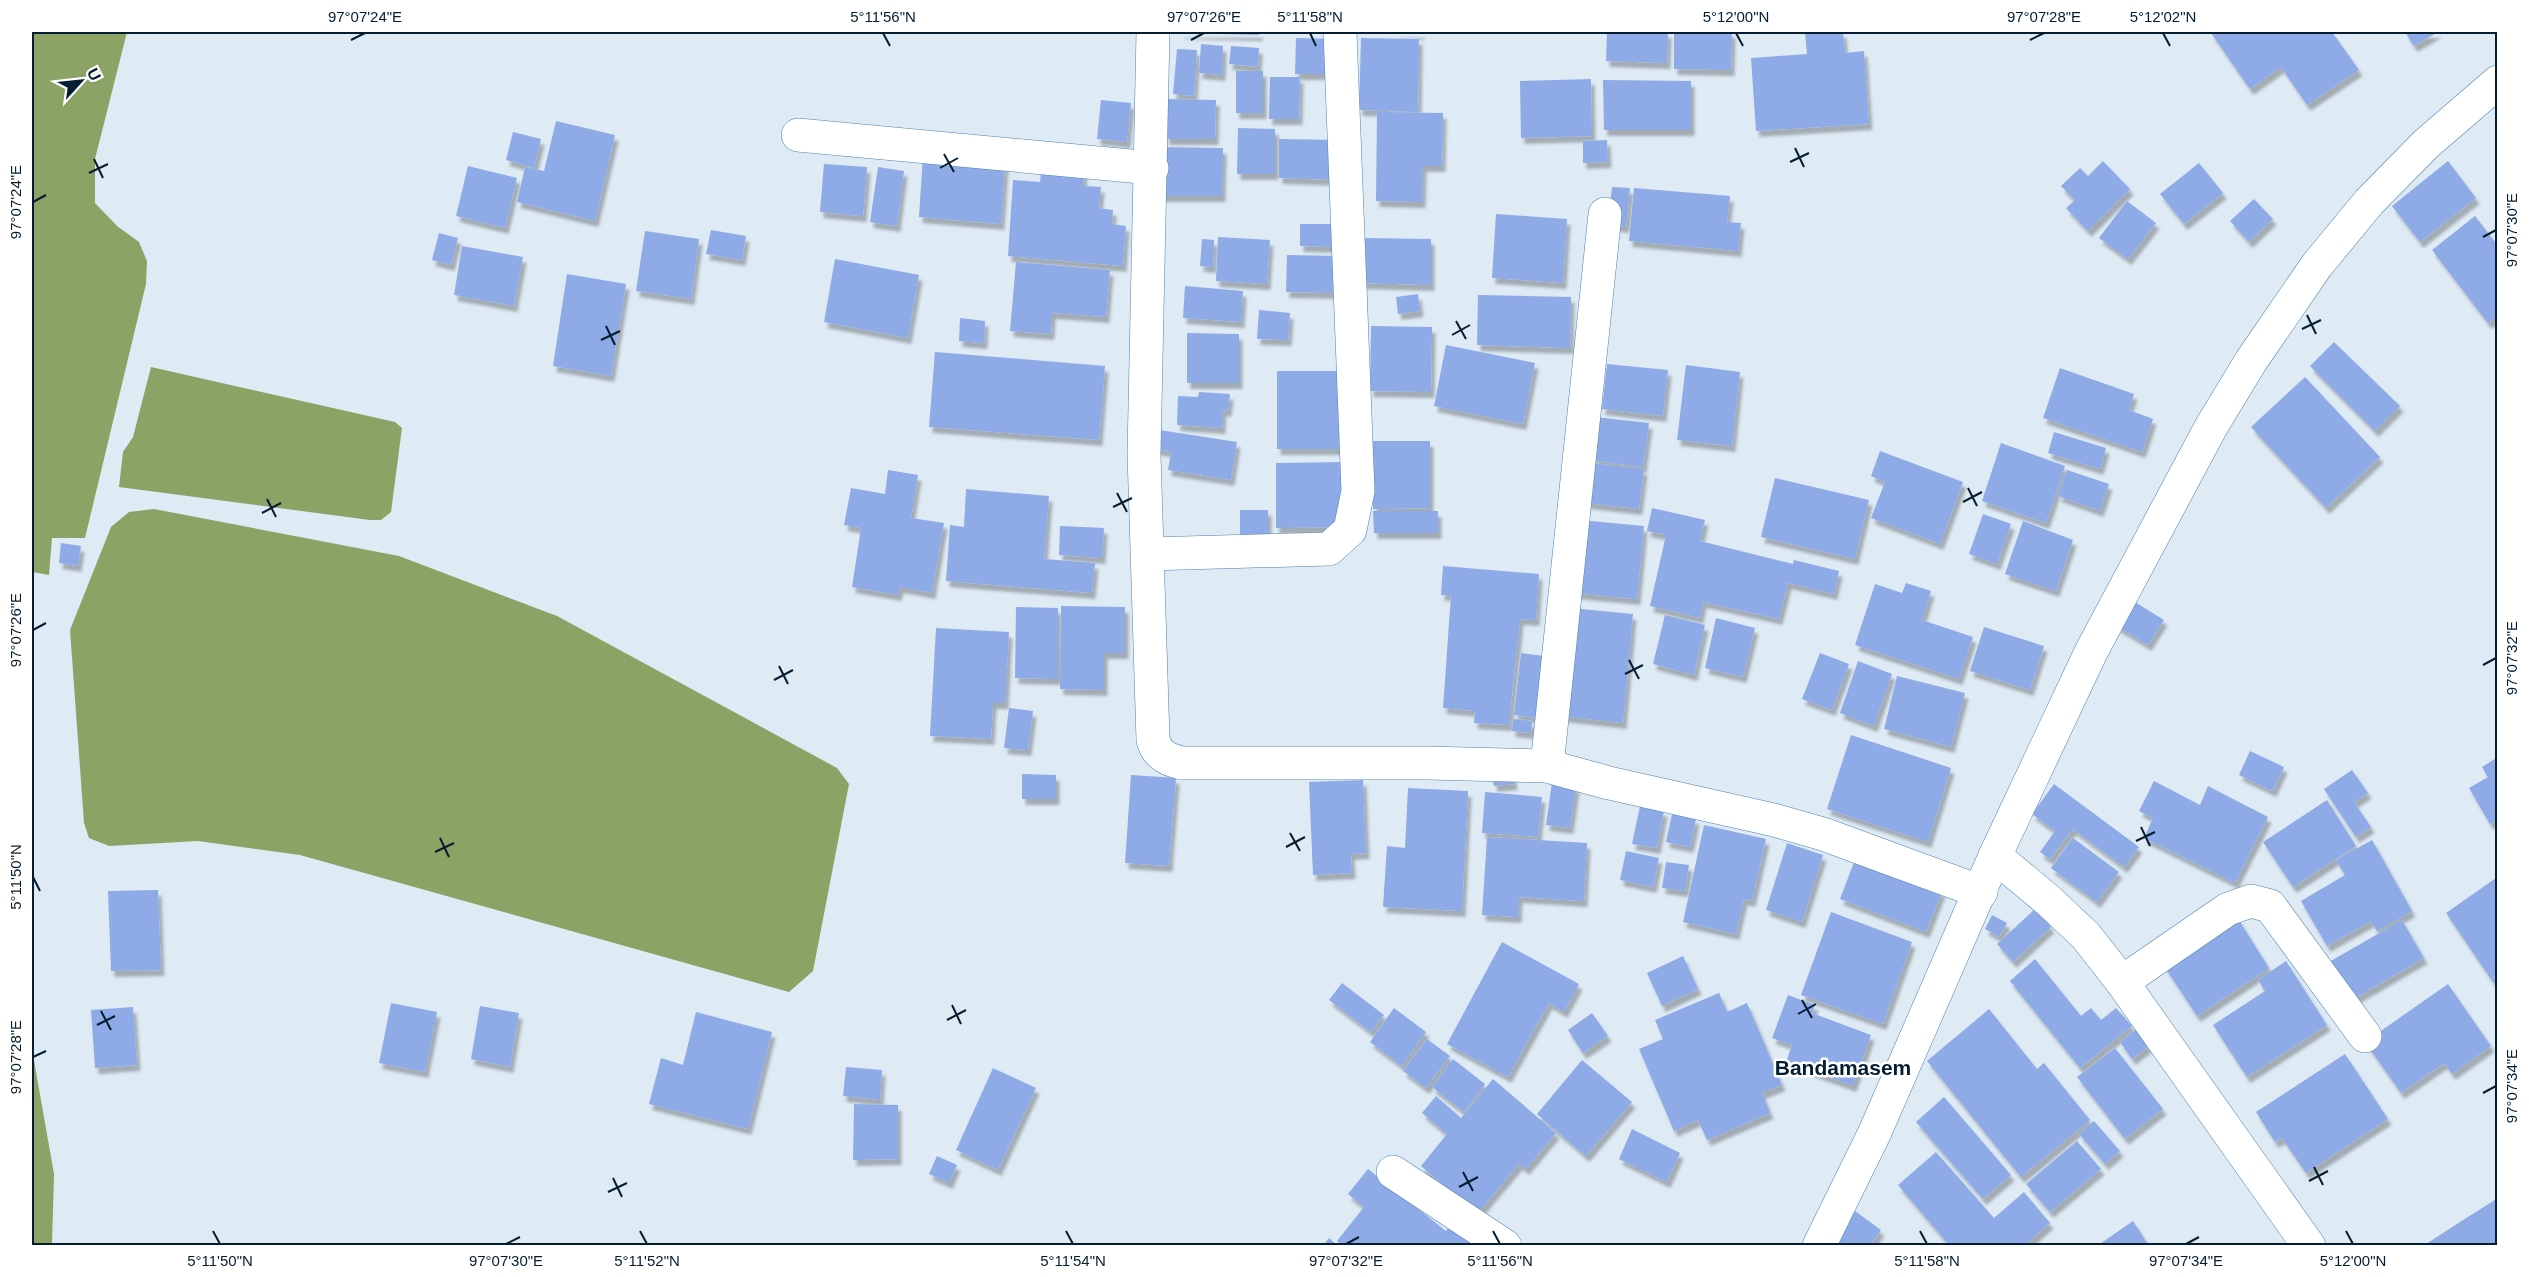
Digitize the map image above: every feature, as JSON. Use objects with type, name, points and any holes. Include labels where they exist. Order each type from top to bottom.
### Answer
[{"type":"street","points":[[1153,32],[1152,168],[1144,454],[1155,747],[1169,761],[1182,764],[1427,763],[1547,766],[1609,783],[1774,820],[1823,834],[1981,892]]},
{"type":"street","points":[[1148,554],[1329,549],[1350,530],[1358,492],[1340,32]]},
{"type":"street","points":[[1819,1245],[1875,1132],[1995,856],[2116,604],[2211,427],[2251,362],[2317,265],[2369,202],[2426,144],[2498,82]]},
{"type":"street","points":[[798,135],[1152,168]]},
{"type":"street","points":[[1547,766],[1605,214]]},
{"type":"street","points":[[1995,856],[2049,901],[2086,936],[2122,982],[2309,1245]]},
{"type":"street","points":[[2122,982],[2228,909],[2251,901],[2270,906],[2365,1036]]},
{"type":"street","points":[[1393,1172],[1505,1245]]},
{"type":"shaded area","points":[[32,32],[127,32],[95,159],[95,203],[117,226],[139,242],[147,261],[146,284],[85,538],[52,538],[49,575],[32,572]]},
{"type":"shaded area","points":[[151,367],[395,422],[402,428],[391,512],[381,520],[370,520],[119,487],[123,452],[133,437]]},
{"type":"shaded area","points":[[154,509],[399,556],[557,616],[837,768],[849,784],[813,971],[789,992],[300,855],[198,841],[109,846],[89,838],[84,823],[70,630],[111,527],[129,512]]},
{"type":"shaded area","points":[[32,1049],[54,1174],[52,1245],[32,1245]]},
{"type":"building","points":[[1259,32],[1259,35],[1181,33]]},
{"type":"building","points":[[1421,32],[1421,34],[1396,33]]},
{"type":"building","points":[[1607,32],[1668,32],[1667,63],[1606,61]]},
{"type":"building","points":[[1674,32],[1732,32],[1731,70],[1674,69]]},
{"type":"building","points":[[1805,32],[1843,32],[1845,53],[1864,51],[1869,124],[1756,131],[1751,58],[1807,54]]},
{"type":"building","points":[[2332,32],[2359,70],[2307,105],[2281,67],[2250,89],[2211,33]]},
{"type":"building","points":[[2405,32],[2438,32],[2414,46]]},
{"type":"building","points":[[1296,38],[1340,39],[1339,74],[1295,74]]},
{"type":"building","points":[[1361,38],[1419,39],[1418,112],[1359,110]]},
{"type":"building","points":[[1201,44],[1223,46],[1222,75],[1199,73]]},
{"type":"building","points":[[1231,46],[1259,48],[1258,67],[1229,64]]},
{"type":"building","points":[[1177,49],[1197,50],[1194,96],[1173,94]]},
{"type":"building","points":[[1236,71],[1263,71],[1263,113],[1236,113]]},
{"type":"building","points":[[1270,77],[1300,77],[1299,119],[1269,119]]},
{"type":"building","points":[[1591,79],[1592,136],[1521,138],[1520,81]]},
{"type":"building","points":[[1603,80],[1691,81],[1691,130],[1604,130]]},
{"type":"building","points":[[1166,99],[1216,100],[1215,139],[1166,139]]},
{"type":"building","points":[[1101,100],[1131,103],[1127,142],[1097,139]]},
{"type":"building","points":[[1377,112],[1443,113],[1442,166],[1423,166],[1422,202],[1376,201]]},
{"type":"building","points":[[556,121],[615,135],[595,221],[517,202],[525,167],[544,171]]},
{"type":"building","points":[[1238,128],[1275,129],[1275,174],[1237,174]]},
{"type":"building","points":[[513,132],[541,139],[534,168],[506,160]]},
{"type":"building","points":[[1279,139],[1341,140],[1340,180],[1279,178]]},
{"type":"building","points":[[1607,140],[1608,162],[1583,163],[1583,141]]},
{"type":"building","points":[[1162,147],[1223,148],[1222,196],[1161,196]]},
{"type":"building","points":[[923,155],[1005,162],[1001,224],[919,217]]},
{"type":"building","points":[[2103,161],[2130,189],[2088,231],[2066,208],[2075,200],[2061,186],[2080,168],[2088,176]]},
{"type":"building","points":[[2448,161],[2476,198],[2420,242],[2392,206]]},
{"type":"building","points":[[1042,163],[1084,167],[1083,186],[1101,187],[1099,208],[1113,210],[1112,224],[1126,226],[1123,266],[1008,256],[1013,180],[1040,182]]},
{"type":"building","points":[[2199,163],[2223,193],[2184,224],[2160,194]]},
{"type":"building","points":[[824,164],[867,167],[863,216],[820,212]]},
{"type":"building","points":[[468,166],[517,178],[505,228],[456,216]]},
{"type":"building","points":[[878,167],[904,171],[897,226],[870,222]]},
{"type":"building","points":[[1612,187],[1630,188],[1626,227],[1608,225]]},
{"type":"building","points":[[1634,188],[1730,196],[1727,222],[1741,223],[1738,251],[1629,241]]},
{"type":"building","points":[[2254,199],[2273,219],[2249,242],[2230,221]]},
{"type":"building","points":[[2127,201],[2156,223],[2128,259],[2099,238]]},
{"type":"building","points":[[1496,214],[1567,219],[1563,283],[1492,278]]},
{"type":"building","points":[[2475,216],[2498,246],[2498,316],[2488,323],[2432,250]]},
{"type":"building","points":[[1300,224],[1340,224],[1340,247],[1300,246]]},
{"type":"building","points":[[711,230],[746,236],[742,260],[706,254]]},
{"type":"building","points":[[645,231],[699,239],[691,299],[636,291]]},
{"type":"building","points":[[439,233],[458,238],[451,265],[432,260]]},
{"type":"building","points":[[1218,237],[1270,240],[1267,284],[1216,281]]},
{"type":"building","points":[[1362,238],[1431,239],[1431,285],[1361,283]]},
{"type":"building","points":[[1202,239],[1214,240],[1213,267],[1200,266]]},
{"type":"building","points":[[462,246],[523,257],[514,306],[454,295]]},
{"type":"building","points":[[1287,255],[1341,256],[1340,293],[1286,292]]},
{"type":"building","points":[[835,259],[919,275],[908,338],[824,322]]},
{"type":"building","points":[[1016,262],[1110,270],[1106,317],[1052,313],[1051,334],[1010,331]]},
{"type":"building","points":[[567,274],[626,284],[611,376],[553,366]]},
{"type":"building","points":[[1185,286],[1243,291],[1241,322],[1183,318]]},
{"type":"building","points":[[1418,294],[1420,311],[1398,314],[1396,297]]},
{"type":"building","points":[[1478,295],[1571,297],[1570,348],[1477,345]]},
{"type":"building","points":[[1259,310],[1290,313],[1288,340],[1257,339]]},
{"type":"building","points":[[960,318],[985,321],[984,343],[959,341]]},
{"type":"building","points":[[1371,326],[1432,327],[1431,392],[1370,391]]},
{"type":"building","points":[[1187,333],[1239,334],[1239,383],[1187,383]]},
{"type":"building","points":[[2334,342],[2400,406],[2375,431],[2310,366]]},
{"type":"building","points":[[1446,345],[1535,363],[1523,424],[1434,406]]},
{"type":"building","points":[[935,352],[1105,366],[1099,440],[929,427]]},
{"type":"building","points":[[1607,364],[1668,370],[1663,416],[1602,409]]},
{"type":"building","points":[[1686,365],[1740,372],[1732,446],[1677,440]]},
{"type":"building","points":[[2060,368],[2134,394],[2129,410],[2153,419],[2142,452],[2043,418]]},
{"type":"building","points":[[1277,371],[1346,371],[1345,449],[1277,449]]},
{"type":"building","points":[[2305,377],[2380,457],[2326,508],[2251,427]]},
{"type":"building","points":[[1199,392],[1230,394],[1228,411],[1223,410],[1222,428],[1177,425],[1178,396],[1198,397]]},
{"type":"building","points":[[1595,417],[1649,423],[1643,467],[1590,460]]},
{"type":"building","points":[[1153,429],[1237,442],[1231,480],[1168,470],[1171,452],[1151,448]]},
{"type":"building","points":[[2054,432],[2106,448],[2100,469],[2048,453]]},
{"type":"building","points":[[1371,441],[1430,441],[1430,508],[1373,509]]},
{"type":"building","points":[[2001,443],[2065,466],[2046,523],[1982,501]]},
{"type":"building","points":[[1880,451],[1963,482],[1940,544],[1871,518],[1885,482],[1871,476]]},
{"type":"building","points":[[1348,462],[1349,527],[1276,528],[1276,463]]},
{"type":"building","points":[[1591,463],[1644,469],[1639,509],[1586,503]]},
{"type":"building","points":[[888,470],[918,475],[911,518],[944,523],[932,593],[900,587],[898,595],[852,587],[861,528],[844,525],[851,488],[885,494]]},
{"type":"building","points":[[2067,470],[2109,484],[2100,511],[2058,496]]},
{"type":"building","points":[[1775,478],[1869,500],[1855,559],[1761,537]]},
{"type":"building","points":[[966,489],[1049,496],[1044,559],[1095,563],[1092,593],[946,581],[950,525],[964,527]]},
{"type":"building","points":[[1652,508],[1705,520],[1700,541],[1793,564],[1794,560],[1839,571],[1834,594],[1788,583],[1779,619],[1703,602],[1700,618],[1650,606],[1666,535],[1647,531]]},
{"type":"building","points":[[1240,510],[1268,510],[1268,545],[1240,545]]},
{"type":"building","points":[[1373,511],[1438,511],[1438,533],[1374,533]]},
{"type":"building","points":[[1983,514],[2011,524],[1997,564],[1969,554]]},
{"type":"building","points":[[1580,520],[1644,526],[1637,599],[1573,593]]},
{"type":"building","points":[[2023,521],[2073,540],[2056,591],[2005,574]]},
{"type":"building","points":[[1060,526],[1104,528],[1102,558],[1059,555]]},
{"type":"building","points":[[61,543],[81,546],[78,566],[59,563]]},
{"type":"building","points":[[1443,566],[1539,574],[1536,620],[1520,619],[1509,725],[1474,723],[1475,711],[1443,708],[1451,595],[1441,595]]},
{"type":"building","points":[[1906,583],[1931,591],[1922,620],[1973,637],[1959,679],[1855,645],[1875,584],[1902,593]]},
{"type":"building","points":[[2130,599],[2164,620],[2148,645],[2115,625]]},
{"type":"building","points":[[1061,606],[1125,607],[1125,653],[1104,653],[1104,690],[1060,689]]},
{"type":"building","points":[[1016,607],[1058,608],[1058,679],[1015,678]]},
{"type":"building","points":[[1571,608],[1633,614],[1623,723],[1561,716]]},
{"type":"building","points":[[1665,615],[1705,625],[1694,675],[1653,664]]},
{"type":"building","points":[[1716,618],[1755,628],[1743,677],[1705,668]]},
{"type":"building","points":[[1984,627],[2044,646],[2030,690],[1970,671]]},
{"type":"building","points":[[936,628],[1009,632],[1005,703],[993,703],[991,739],[930,736]]},
{"type":"building","points":[[1521,653],[1544,656],[1538,718],[1514,715]]},
{"type":"building","points":[[1820,653],[1849,664],[1832,710],[1802,699]]},
{"type":"building","points":[[1858,661],[1892,674],[1874,726],[1840,713]]},
{"type":"building","points":[[1897,676],[1965,693],[1951,747],[1884,729]]},
{"type":"building","points":[[1009,708],[1033,711],[1028,750],[1004,748]]},
{"type":"building","points":[[1513,719],[1532,721],[1531,733],[1512,731]]},
{"type":"building","points":[[1851,735],[1951,768],[1928,842],[1827,809]]},
{"type":"building","points":[[2250,751],[2284,767],[2273,791],[2239,775]]},
{"type":"building","points":[[2498,757],[2498,820],[2490,824],[2469,788],[2488,777],[2482,767]]},
{"type":"building","points":[[2352,770],[2368,793],[2354,802],[2371,827],[2356,837],[2324,789]]},
{"type":"building","points":[[1512,771],[1514,784],[1494,786],[1492,773]]},
{"type":"building","points":[[1022,774],[1056,775],[1056,799],[1022,799]]},
{"type":"building","points":[[1131,775],[1176,778],[1169,866],[1125,863]]},
{"type":"building","points":[[1363,780],[1366,853],[1351,854],[1352,873],[1313,875],[1309,782]]},
{"type":"building","points":[[2154,781],[2200,805],[2208,786],[2268,817],[2235,883],[2144,838],[2153,818],[2139,811]]},
{"type":"building","points":[[1552,782],[1576,786],[1570,828],[1546,825]]},
{"type":"building","points":[[2054,784],[2139,847],[2124,867],[2073,829],[2050,859],[2040,852],[2055,831],[2032,814]]},
{"type":"building","points":[[1408,788],[1468,791],[1462,911],[1383,907],[1387,846],[1405,848]]},
{"type":"building","points":[[1485,792],[1542,797],[1538,837],[1482,833]]},
{"type":"building","points":[[2327,800],[2356,846],[2293,887],[2263,842]]},
{"type":"building","points":[[1640,806],[1664,811],[1657,848],[1632,844]]},
{"type":"building","points":[[1672,814],[1696,819],[1690,847],[1666,842]]},
{"type":"building","points":[[1704,825],[1766,839],[1752,901],[1744,899],[1736,934],[1683,922]]},
{"type":"building","points":[[1487,837],[1587,843],[1584,901],[1519,897],[1518,917],[1482,915]]},
{"type":"building","points":[[2073,838],[2119,872],[2097,902],[2051,868]]},
{"type":"building","points":[[2372,840],[2412,911],[2377,931],[2371,921],[2327,946],[2301,901],[2345,875],[2336,860]]},
{"type":"building","points":[[1787,843],[1823,855],[1802,922],[1766,910]]},
{"type":"building","points":[[1626,851],[1659,858],[1653,887],[1620,880]]},
{"type":"building","points":[[1856,857],[1942,891],[1926,932],[1840,899]]},
{"type":"building","points":[[1666,862],[1689,865],[1685,891],[1662,888]]},
{"type":"building","points":[[2496,878],[2498,974],[2491,979],[2446,913]]},
{"type":"building","points":[[158,890],[161,970],[111,971],[108,891]]},
{"type":"building","points":[[2035,909],[2051,927],[2013,962],[1997,944]]},
{"type":"building","points":[[1831,912],[1912,942],[1883,1024],[1801,995]]},
{"type":"building","points":[[1992,915],[2007,923],[1999,937],[1985,929]]},
{"type":"building","points":[[2237,917],[2269,968],[2197,1016],[2164,966]]},
{"type":"building","points":[[2402,920],[2424,958],[2352,1000],[2329,962]]},
{"type":"building","points":[[1502,942],[1579,984],[1564,1012],[1549,1003],[1508,1077],[1447,1044]]},
{"type":"building","points":[[1683,956],[1698,989],[1662,1006],[1647,973]]},
{"type":"building","points":[[2035,959],[2081,1016],[2091,1008],[2101,1020],[2116,1008],[2132,1026],[2080,1068],[2010,981]]},
{"type":"building","points":[[2286,961],[2327,1025],[2247,1077],[2213,1025],[2265,991],[2258,980]]},
{"type":"building","points":[[2498,976],[2498,987],[2491,979]]},
{"type":"building","points":[[1342,983],[1384,1015],[1371,1032],[1329,1000]]},
{"type":"building","points":[[2448,984],[2491,1046],[2452,1074],[2444,1063],[2401,1093],[2365,1042]]},
{"type":"building","points":[[1719,993],[1727,1012],[1747,1003],[1782,1085],[1762,1093],[1770,1113],[1707,1140],[1698,1120],[1674,1131],[1639,1049],[1663,1039],[1655,1020]]},
{"type":"building","points":[[1788,995],[1815,1005],[1812,1013],[1871,1035],[1853,1086],[1786,1062],[1792,1045],[1772,1038]]},
{"type":"building","points":[[391,1003],[437,1012],[425,1072],[379,1063]]},
{"type":"building","points":[[480,1006],[519,1013],[510,1067],[471,1059]]},
{"type":"building","points":[[133,1007],[137,1065],[95,1068],[91,1010]]},
{"type":"building","points":[[1394,1008],[1426,1032],[1402,1066],[1370,1042]]},
{"type":"building","points":[[1989,1009],[2037,1069],[2044,1063],[2090,1120],[2021,1177],[1927,1061]]},
{"type":"building","points":[[696,1012],[772,1032],[748,1129],[649,1104],[661,1058],[683,1065]]},
{"type":"building","points":[[1592,1013],[1608,1036],[1583,1053],[1568,1030]]},
{"type":"building","points":[[2136,1029],[2149,1046],[2132,1059],[2120,1042]]},
{"type":"building","points":[[1427,1039],[1450,1056],[1426,1088],[1403,1071]]},
{"type":"building","points":[[2115,1048],[2163,1109],[2125,1139],[2077,1077]]},
{"type":"building","points":[[2345,1054],[2388,1119],[2306,1173],[2282,1138],[2275,1142],[2256,1112]]},
{"type":"building","points":[[1453,1059],[1485,1084],[1464,1112],[1432,1087]]},
{"type":"building","points":[[1582,1060],[1632,1102],[1586,1156],[1537,1114]]},
{"type":"building","points":[[846,1067],[882,1070],[880,1100],[843,1096]]},
{"type":"building","points":[[993,1068],[1036,1088],[998,1170],[956,1150]]},
{"type":"building","points":[[1493,1079],[1556,1133],[1526,1169],[1519,1164],[1477,1214],[1421,1166],[1447,1134],[1422,1113],[1436,1096],[1461,1118]]},
{"type":"building","points":[[1944,1097],[2011,1175],[1983,1199],[1916,1122]]},
{"type":"building","points":[[854,1104],[898,1105],[898,1159],[853,1160]]},
{"type":"building","points":[[2094,1121],[2120,1151],[2105,1164],[2079,1134]]},
{"type":"building","points":[[1632,1129],[1680,1153],[1667,1182],[1619,1159]]},
{"type":"building","points":[[2077,1141],[2101,1169],[2050,1212],[2026,1184]]},
{"type":"building","points":[[1936,1152],[1994,1218],[2024,1192],[2050,1223],[2024,1246],[1950,1246],[1898,1185]]},
{"type":"building","points":[[937,1156],[957,1165],[949,1183],[929,1174]]},
{"type":"building","points":[[1368,1169],[1446,1231],[1451,1224],[1479,1246],[1343,1246],[1337,1241],[1364,1207],[1348,1194]]},
{"type":"building","points":[[2498,1198],[2498,1246],[2423,1246],[2460,1222]]},
{"type":"building","points":[[1855,1211],[1881,1230],[1870,1246],[1831,1246]]},
{"type":"building","points":[[2133,1221],[2149,1246],[2097,1246]]},
{"type":"building","points":[[1329,1238],[1338,1246],[1323,1246]]},
{"type":"district","name":"Bandamasem","points":[[1843,1068]]}]
